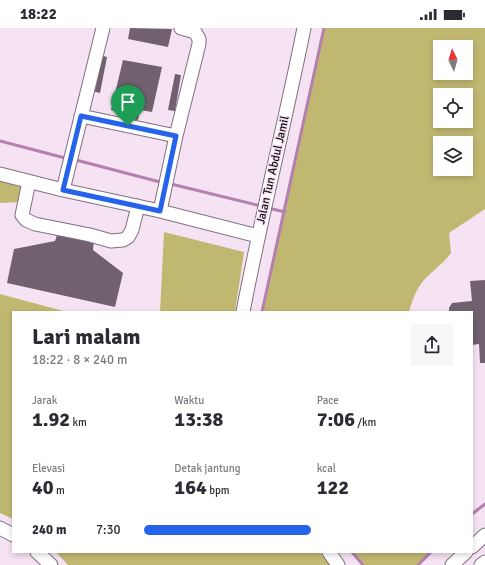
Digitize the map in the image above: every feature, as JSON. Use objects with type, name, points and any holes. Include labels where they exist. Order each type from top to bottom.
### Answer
[{"type":"street","points":[[63,190],[103,28]]},
{"type":"street","points":[[160,211],[176,136],[199,44],[199,39],[195,32],[181,28]]},
{"type":"street","name":"Jalan Tun Abdul Jamil","points":[[242,311],[304,28]]},
{"type":"street","points":[[81,116],[176,136]]},
{"type":"street","points":[[0,174],[63,190],[160,211],[258,236]]},
{"type":"street","points":[[29,182],[22,215],[26,220],[35,224],[111,241],[123,240],[128,237],[132,230],[138,206]]},
{"type":"street","points":[[0,520],[12,526]]},
{"type":"street","points":[[0,528],[12,534]]},
{"type":"street","points":[[473,545],[485,534]]},
{"type":"street","points":[[38,553],[51,565]]},
{"type":"street","points":[[49,553],[60,565]]},
{"type":"street","points":[[330,553],[338,565]]},
{"type":"street","points":[[452,565],[465,553]]},
{"type":"street","points":[[481,565],[485,562]]},
{"type":"shaded area","points":[[324,28],[485,28],[485,209],[449,233],[451,253],[445,261],[421,284],[409,311],[261,311]]},
{"type":"shaded area","points":[[0,179],[20,184],[20,202],[0,203]]},
{"type":"shaded area","points":[[164,232],[244,252],[235,311],[160,311]]},
{"type":"shaded area","points":[[0,294],[63,311],[12,311],[12,519],[0,513]]},
{"type":"shaded area","points":[[57,553],[321,553],[330,565],[68,565]]},
{"type":"shaded area","points":[[353,553],[431,553],[419,565],[363,565]]},
{"type":"building","points":[[130,28],[172,29],[168,47],[128,39]]},
{"type":"building","points":[[100,55],[107,57],[100,93],[92,91]]},
{"type":"building","points":[[123,60],[162,67],[152,112],[140,110],[138,120],[124,118],[125,113],[111,110]]},
{"type":"building","points":[[175,74],[181,75],[175,111],[168,110]]},
{"type":"building","points":[[67,224],[94,240],[93,250],[123,273],[115,307],[7,283],[14,249],[55,241],[57,235],[63,236]]},
{"type":"building","points":[[485,280],[485,363],[480,363],[479,344],[473,345],[473,311],[449,311],[452,303],[472,301],[470,281]]},
{"type":"waterway","points":[[262,311],[324,28]]},
{"type":"waterway","points":[[0,141],[65,158]]},
{"type":"waterway","points":[[76,160],[160,182]]},
{"type":"waterway","points":[[171,184],[261,206]]},
{"type":"waterway","points":[[268,208],[285,212]]},
{"type":"waterway","points":[[473,513],[485,504]]},
{"type":"waterway","points":[[353,553],[363,565]]},
{"type":"waterway","points":[[418,565],[430,553]]},
{"type":"route","points":[[81,116],[128,126],[176,136],[160,211],[63,190],[81,116]]}]
